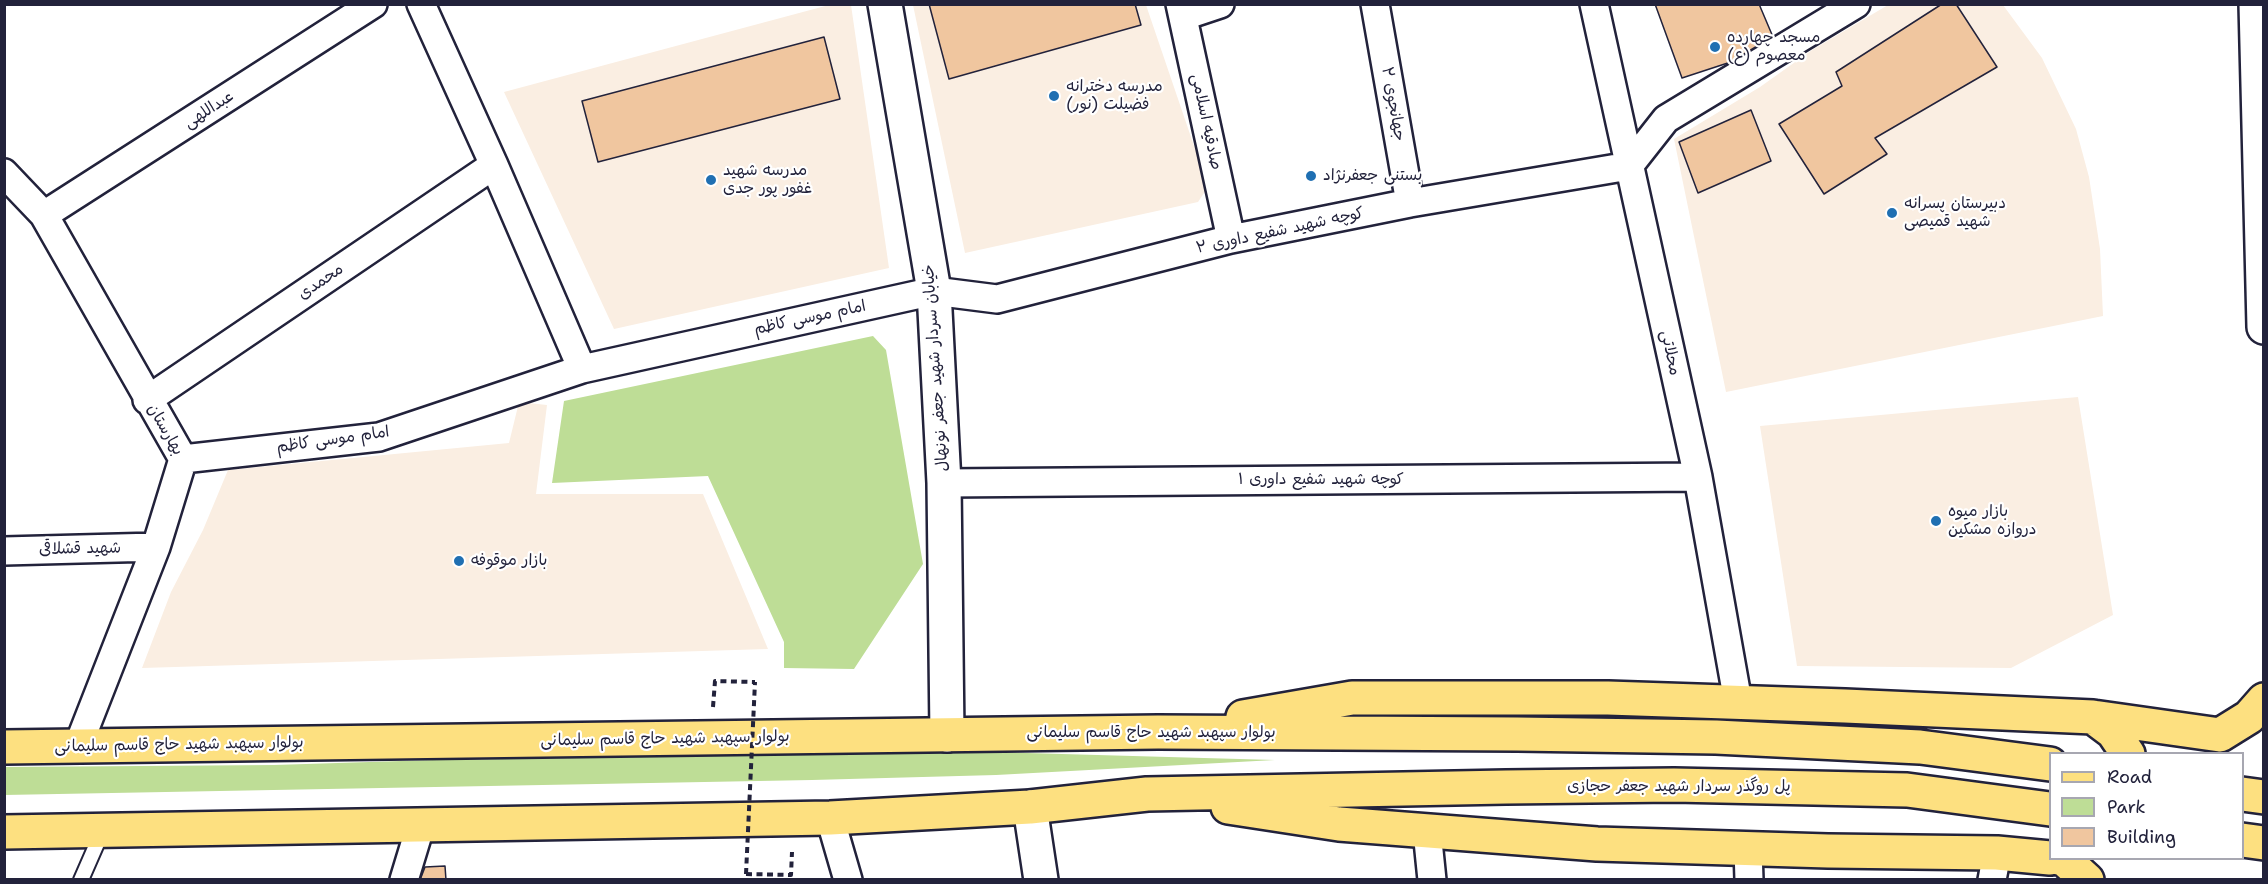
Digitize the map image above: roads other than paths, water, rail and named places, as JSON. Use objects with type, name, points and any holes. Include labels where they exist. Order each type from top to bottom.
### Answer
[{"type":"main road","name":"خیابان سردار شهید جعفر نونهال","points":[[885,4],[933,291],[944,483],[947,735]]},
{"type":"main road","points":[[2256,4],[2264,327]]},
{"type":"main road","points":[[1158,732],[1352,698],[1608,698],[2092,717],[2220,735],[2249,717],[2264,700]]},
{"type":"main road","points":[[2092,717],[2113,732],[2127,752]]},
{"type":"main road","name":"بولوار سپهبد شهید حاج قاسم سلیمانی","points":[[4,747],[1158,732],[1325,733],[1716,737],[1920,747],[2049,764]]},
{"type":"main road","name":"پل روگذر سردار شهید جعفر حجازی","points":[[1147,794],[1674,785],[1907,790],[2049,809]]},
{"type":"main road","points":[[4,832],[830,818],[1030,807],[1147,794],[1339,824],[1597,844],[1749,864],[1994,866],[2049,858]]},
{"type":"main road","points":[[2244,794],[2264,797]]},
{"type":"main road","points":[[1030,807],[1041,879]]},
{"type":"main road","points":[[2244,840],[2264,843]]},
{"type":"main road","points":[[2066,860],[2087,879]]},
{"type":"street","name":"عبداللهی","points":[[44,215],[373,4]]},
{"type":"street","points":[[421,4],[494,165],[582,369]]},
{"type":"street","points":[[1182,10],[1221,4]]},
{"type":"street","name":"جهانجوی ۲","points":[[1375,4],[1410,203]]},
{"type":"street","name":"محلاتی","points":[[1594,4],[1698,477],[1738,702]]},
{"type":"street","points":[[1629,166],[1666,119],[1856,4]]},
{"type":"street","name":"صادقیه اسلامی","points":[[1182,10],[1232,239]]},
{"type":"street","name":"محمدی","points":[[147,400],[494,165]]},
{"type":"street","name":"کوچه شهید شفیع داوری ۲","points":[[933,291],[996,299],[1232,239],[1410,203],[1629,166]]},
{"type":"street","name":"بهارستان","points":[[4,173],[44,215],[147,400],[183,459],[156,548],[78,746]]},
{"type":"street","name":"امام موسی کاظم","points":[[183,459],[379,437],[582,369],[933,291]]},
{"type":"street","name":"کوچه شهید شفیع داوری ۱","points":[[944,483],[1698,477]]},
{"type":"street","name":"شهید قشلاقی","points":[[4,551],[156,548]]},
{"type":"street","points":[[830,818],[848,879]]},
{"type":"street","points":[[404,879],[421,824]]},
{"type":"street","points":[[1427,831],[1432,879]]},
{"type":"lane","points":[[81,879],[104,829]]},
{"type":"place","name":"مسجد چهارده معصوم (ع)","points":[[1715,47]]},
{"type":"place","name":"مدرسه دخترانه فضیلت (نور)","points":[[1054,96]]},
{"type":"place","name":"بستنی جعفرنژاد","points":[[1311,176]]},
{"type":"place","name":"مدرسه شهید غفور پور جدی","points":[[711,180]]},
{"type":"place","name":"دبیرستان پسرانه شهید قمیصی","points":[[1892,213]]},
{"type":"place","name":"بازار میوه دروازه مشکین","points":[[1936,521]]},
{"type":"place","name":"بازار موقوفه","points":[[459,561]]}]
